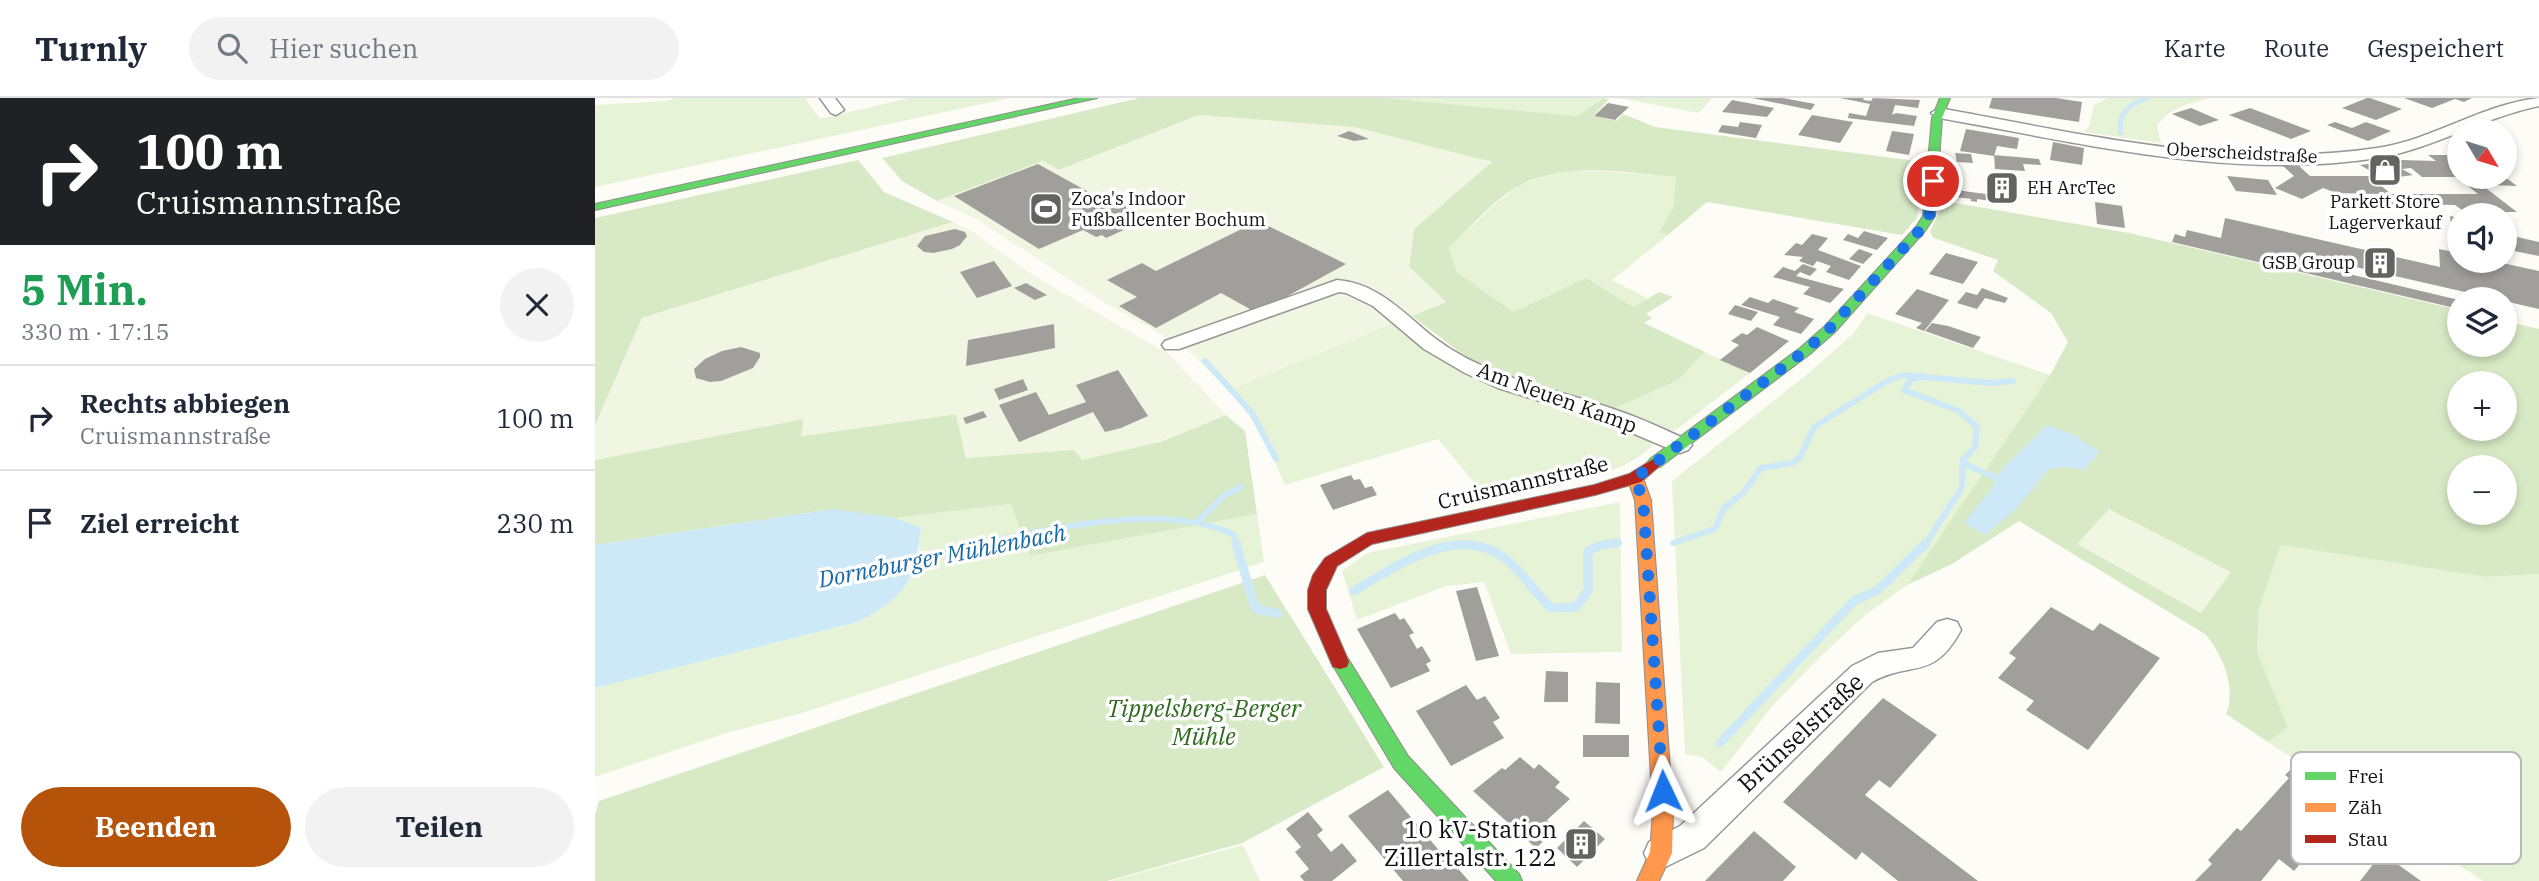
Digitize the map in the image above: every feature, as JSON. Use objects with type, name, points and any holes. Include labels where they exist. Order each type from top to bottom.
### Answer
[{"type":"main road","points":[[595,195],[1047,98]]},
{"type":"main road","points":[[595,207],[1092,98]]},
{"type":"main road","name":"Cruismannstraße","points":[[1511,881],[1401,762],[1338,659],[1317,609],[1317,590],[1322,575],[1331,562],[1367,539],[1595,490],[1635,478],[1805,351],[1830,328],[1921,229],[1929,216],[1936,126],[1942,106]]},
{"type":"main road","points":[[1635,478],[1643,500],[1662,771],[1661,853],[1653,876],[1648,881]]},
{"type":"street","name":"Oberscheidstraße","points":[[1942,106],[2182,152],[2256,158],[2324,158],[2357,156],[2414,146],[2498,112],[2539,102]]},
{"type":"street","name":"Am Neuen Kamp","points":[[1172,345],[1337,286],[1350,287],[1380,302],[1431,345],[1473,368],[1506,383],[1612,416],[1680,445]]},
{"type":"street","name":"Brünselstraße","points":[[1661,853],[1692,837],[1862,674],[1878,665],[1921,658],[1947,630]]},
{"type":"green space","points":[[677,98],[805,98],[820,119],[909,98],[1010,98],[595,187],[595,105]]},
{"type":"green space","points":[[1139,98],[1386,98],[1577,116],[1603,98],[1609,99],[1593,116],[1617,121],[1623,114],[1655,127],[1916,161],[1925,168],[1917,218],[1902,235],[1707,202],[1668,235],[1659,232],[1673,208],[1676,177],[1615,171],[1554,173],[1517,187],[1498,200],[1449,248],[1457,272],[1513,312],[1586,278],[1634,307],[1659,292],[1673,297],[1646,314],[1652,318],[1644,323],[1705,352],[1678,380],[1613,409],[1519,384],[1461,353],[1412,316],[1446,302],[1409,267],[1414,229],[1491,161],[1199,115],[1059,170],[1043,161],[937,201],[902,181],[882,158]]},
{"type":"green space","points":[[1386,98],[1602,98],[1577,116]]},
{"type":"green space","points":[[1619,98],[1712,98],[1699,113]]},
{"type":"green space","points":[[2108,98],[2208,98],[2181,107],[2163,119],[2157,125],[2161,143],[2084,132],[2089,126],[2094,105]]},
{"type":"green space","points":[[1199,115],[1355,127],[1492,162],[1414,229],[1409,267],[1446,302],[1229,390],[1186,348],[1104,302],[976,219],[937,201],[1043,161],[1060,170]]},
{"type":"green space","points":[[858,160],[884,192],[953,222],[642,318],[595,426],[595,218]]},
{"type":"green space","points":[[1554,171],[1604,171],[1676,177],[1673,208],[1659,231],[1668,235],[1612,280],[1648,299],[1634,307],[1586,278],[1513,312],[1457,272],[1449,248],[1517,187]]},
{"type":"green space","points":[[1944,201],[2129,233],[2447,307],[2447,357],[2517,357],[2517,324],[2539,329],[2539,574],[2486,577],[2281,545],[2259,609],[2257,652],[2288,727],[2268,742],[2226,714],[2229,683],[2222,661],[2205,634],[2019,521],[1952,564],[1907,585],[2050,375],[2068,342],[2051,313],[1993,271],[1998,260],[1934,238],[1930,232]]},
{"type":"green space","points":[[953,222],[973,232],[1034,276],[1170,355],[1226,415],[1160,442],[1082,460],[1074,450],[966,458],[956,414],[801,436],[804,419],[595,460],[595,426],[642,318]]},
{"type":"green space","points":[[1867,313],[2050,375],[1907,585],[1864,616],[1823,654],[1773,705],[1721,772],[1702,757],[1685,754],[1672,481],[1810,372],[1854,333]]},
{"type":"green space","points":[[1393,323],[1425,348],[1650,440],[1652,446],[1618,468],[1597,476],[1488,499],[1438,439],[1285,485],[1260,429],[1229,390]]},
{"type":"green space","points":[[1705,352],[1750,373],[1676,430],[1664,431],[1613,409],[1678,380]]},
{"type":"green space","points":[[956,414],[966,458],[1160,442],[1226,415],[1245,431],[1257,514],[1030,556],[1011,504],[895,518],[826,510],[595,545],[595,460],[804,418],[802,436]]},
{"type":"green space","points":[[1620,502],[1622,652],[1511,654],[1484,582],[1446,586],[1357,620],[1342,571],[1367,553]]},
{"type":"green space","points":[[1012,504],[1030,556],[1257,514],[1264,562],[802,713],[730,732],[595,777],[595,688],[858,622],[905,588],[917,563],[921,529],[895,518]]},
{"type":"green space","points":[[2109,509],[2231,572],[2201,613],[2077,544]]},
{"type":"green space","points":[[2281,545],[2486,577],[2539,574],[2539,881],[2483,881],[2457,864],[2521,864],[2521,752],[2291,752],[2291,757],[2268,742],[2288,727],[2257,652],[2259,609]]},
{"type":"green space","name":"Tippelsberg-Berger Mühle","points":[[1265,575],[1384,767],[1242,843],[1107,881],[595,881],[595,815],[599,801]]},
{"type":"green space","points":[[1243,845],[1260,881],[1110,881]]},
{"type":"water","points":[[2047,425],[2072,434],[2100,452],[2083,470],[2068,467],[2049,469],[2016,509],[1985,535],[1964,523],[1990,491],[2002,469]]},
{"type":"water","points":[[833,509],[895,518],[921,528],[911,575],[898,595],[888,604],[858,622],[595,688],[595,545]]},
{"type":"building","points":[[1752,98],[1783,98],[1815,104],[1811,110]]},
{"type":"building","points":[[1840,98],[1864,98],[1863,100],[1871,101],[1873,98],[1920,100],[1918,108],[1895,105],[1892,115],[1896,113],[1917,116],[1914,126],[1848,118],[1849,113],[1866,116],[1870,104]]},
{"type":"building","points":[[1992,98],[2056,98],[2082,102],[2079,122],[1989,108]]},
{"type":"building","points":[[2367,98],[2402,109],[2376,120],[2342,108]]},
{"type":"building","points":[[2404,98],[2472,98],[2464,102],[2455,99],[2432,108]]},
{"type":"building","points":[[1732,100],[1774,108],[1767,117],[1722,112]]},
{"type":"building","points":[[1608,103],[1629,107],[1615,120],[1594,116]]},
{"type":"building","points":[[2191,108],[2219,120],[2200,126],[2172,114]]},
{"type":"building","points":[[2250,108],[2311,131],[2291,139],[2229,115]]},
{"type":"building","points":[[1812,115],[1853,122],[1840,143],[1798,135]]},
{"type":"building","points":[[1740,122],[1762,125],[1756,138],[1718,132],[1722,125],[1738,127]]},
{"type":"building","points":[[2335,122],[2352,128],[2366,122],[2391,131],[2368,141],[2327,125]]},
{"type":"building","points":[[1966,129],[2019,138],[2017,149],[1997,146],[1994,156],[1960,151]]},
{"type":"building","points":[[1349,131],[1369,139],[1354,141],[1337,136]]},
{"type":"building","points":[[1892,131],[1914,134],[1909,155],[1886,151]]},
{"type":"building","points":[[2053,142],[2084,148],[2082,165],[2050,160]]},
{"type":"building","points":[[1955,153],[1971,154],[1973,163],[1957,162]]},
{"type":"building","points":[[1994,155],[2039,159],[2041,165],[2023,164],[2025,171],[1995,169]]},
{"type":"building","points":[[2428,155],[2447,155],[2447,177],[2422,177],[2411,168],[2402,169],[2413,175],[2385,179],[2360,165],[2401,160],[2436,161]]},
{"type":"building","name":"Zoca's Indoor Fußballcenter Bochum","points":[[1038,164],[1114,206],[1123,203],[1139,213],[1149,215],[1148,219],[1106,238],[1102,235],[1096,237],[1083,230],[1039,249],[954,196]]},
{"type":"building","points":[[2282,165],[2298,165],[2310,176],[2370,176],[2391,194],[2478,194],[2472,189],[2487,189],[2505,203],[2391,204],[2379,194],[2336,193],[2323,188],[2302,199],[2275,188],[2294,176]]},
{"type":"building","points":[[2227,176],[2268,180],[2277,195],[2236,191]]},
{"type":"building","name":"EH ArcTec","points":[[1995,182],[2009,184],[2009,195],[1994,193]]},
{"type":"building","points":[[1956,190],[2008,197],[2007,203],[1977,199],[1977,202],[1971,201],[1956,197]]},
{"type":"building","points":[[2095,202],[2122,206],[2125,228],[2097,224]]},
{"type":"building","name":"GSB Group","points":[[2225,218],[2440,267],[2439,249],[2447,251],[2447,273],[2517,273],[2517,266],[2539,271],[2539,309],[2517,304],[2517,287],[2447,288],[2312,257],[2311,265],[2447,297],[2447,306],[2172,242],[2175,234],[2185,237],[2187,230],[2221,238]]},
{"type":"building","points":[[1258,221],[1346,264],[1257,313],[1221,293],[1156,328],[1119,306],[1137,297],[1107,280],[1142,263],[1156,271]]},
{"type":"building","points":[[955,229],[965,232],[967,236],[960,245],[952,249],[933,253],[924,252],[917,246],[925,236]]},
{"type":"building","points":[[1864,231],[1888,238],[1877,250],[1843,240],[1848,234],[1858,238]]},
{"type":"building","points":[[1812,234],[1828,238],[1818,250],[1861,266],[1849,280],[1826,272],[1831,266],[1817,261],[1813,266],[1799,261],[1803,257],[1784,255],[1796,243],[1802,245]]},
{"type":"building","points":[[2517,237],[2539,242],[2539,256],[2517,252]]},
{"type":"building","points":[[1859,249],[1873,254],[1863,264],[1849,259]]},
{"type":"building","points":[[1946,253],[1978,262],[1963,284],[1929,274]]},
{"type":"building","points":[[994,261],[1012,286],[977,298],[960,272]]},
{"type":"building","points":[[1803,264],[1817,269],[1810,276],[1800,272],[1796,276],[1844,289],[1830,303],[1803,294],[1810,287],[1773,277],[1783,267],[1795,271]]},
{"type":"building","points":[[1026,283],[1047,295],[1035,300],[1014,288]]},
{"type":"building","points":[[1982,288],[2008,298],[2005,303],[1985,298],[1977,309],[1957,303],[1966,292],[1977,295]]},
{"type":"building","points":[[1917,289],[1949,300],[1924,331],[1916,328],[1922,323],[1895,314]]},
{"type":"building","points":[[1750,297],[1768,303],[1773,299],[1799,308],[1794,312],[1814,319],[1801,334],[1773,325],[1780,317],[1741,305]]},
{"type":"building","points":[[1735,305],[1758,312],[1751,321],[1728,314]]},
{"type":"building","points":[[1932,323],[1981,337],[1973,348],[1925,331]]},
{"type":"building","points":[[1054,324],[1055,348],[966,366],[968,340]]},
{"type":"building","points":[[1757,327],[1789,341],[1750,373],[1720,360],[1739,345],[1731,341],[1742,333],[1747,335]]},
{"type":"building","points":[[741,347],[760,353],[753,368],[721,381],[710,382],[696,378],[694,369],[705,359],[722,351]]},
{"type":"building","points":[[1118,370],[1148,416],[1121,428],[1105,432],[1093,412],[1019,442],[999,405],[1036,392],[1049,415],[1086,402],[1076,385]]},
{"type":"building","points":[[1023,379],[1028,390],[999,400],[994,389]]},
{"type":"building","points":[[983,411],[987,417],[966,424],[963,418]]},
{"type":"building","points":[[1351,475],[1354,480],[1360,479],[1365,488],[1372,486],[1377,495],[1333,510],[1320,485]]},
{"type":"building","points":[[1477,587],[1499,656],[1476,661],[1456,591]]},
{"type":"building","points":[[2051,607],[2093,631],[2100,623],[2160,658],[2088,750],[2026,710],[2034,701],[1998,678],[2016,658],[2009,653]]},
{"type":"building","points":[[1395,613],[1400,620],[1404,618],[1414,633],[1409,635],[1417,649],[1422,646],[1431,661],[1426,664],[1430,671],[1391,688],[1357,629]]},
{"type":"building","points":[[1546,671],[1568,672],[1568,702],[1544,702]]},
{"type":"building","points":[[1596,682],[1620,683],[1620,724],[1595,723]]},
{"type":"building","points":[[1466,685],[1477,700],[1485,696],[1500,718],[1493,722],[1504,738],[1451,766],[1416,711]]},
{"type":"building","points":[[1883,698],[1937,735],[1890,788],[1879,780],[1865,795],[1978,881],[1898,881],[1862,852],[1856,860],[1783,802]]},
{"type":"building","points":[[1583,735],[1629,735],[1629,757],[1583,757]]},
{"type":"building","points":[[1520,757],[1534,769],[1539,764],[1560,782],[1555,787],[1570,799],[1547,820],[1557,829],[1536,848],[1473,791]]},
{"type":"building","points":[[2291,769],[2291,864],[2300,864],[2294,871],[2279,859],[2261,881],[2195,881],[2212,864],[2208,860],[2237,828],[2241,831],[2289,778],[2285,775]]},
{"type":"building","points":[[1388,790],[1443,855],[1444,853],[1469,881],[1403,881],[1348,816]]},
{"type":"building","points":[[1308,812],[1323,830],[1317,835],[1331,852],[1342,843],[1357,861],[1332,881],[1304,881],[1300,876],[1309,869],[1295,852],[1301,847],[1286,829]]},
{"type":"building","name":"10 kV-Station Zillertalstr. 122","points":[[1584,821],[1605,839],[1577,867],[1557,848]]},
{"type":"building","points":[[1754,831],[1796,867],[1783,881],[1705,881]]},
{"type":"building","points":[[2373,864],[2397,864],[2421,881],[2360,881]]},
{"type":"waterway","points":[[2121,133],[2121,120],[2126,110],[2147,98]]},
{"type":"waterway","points":[[1205,361],[1252,413],[1276,459]]},
{"type":"waterway","points":[[1673,543],[1715,529],[1724,508],[1743,493],[1761,468],[1793,463],[1800,457],[1814,427],[1887,381],[1903,375],[1921,377]]},
{"type":"waterway","points":[[1921,377],[1989,383],[2013,381]]},
{"type":"waterway","points":[[1921,377],[1911,379],[1904,390],[1959,411],[1977,427],[1975,447],[1963,460]]},
{"type":"waterway","points":[[1925,545],[1962,487],[1963,460]]},
{"type":"waterway","points":[[1963,460],[1969,466],[1997,478]]},
{"type":"waterway","points":[[1198,521],[1225,495],[1241,487]]},
{"type":"waterway","name":"Dorneburger Mühlenbach","points":[[979,544],[1071,526],[1142,519],[1176,520],[1207,525],[1234,535],[1237,545]]},
{"type":"waterway","name":"Dorneburger Mühlenbach","points":[[979,544],[983,543]]},
{"type":"waterway","name":"Dorneburger Mühlenbach","points":[[1236,543],[1254,605],[1257,609],[1278,614]]},
{"type":"waterway","name":"Dorneburger Mühlenbach","points":[[1601,545],[1617,543]]},
{"type":"waterway","name":"Dorneburger Mühlenbach","points":[[1601,545],[1619,543]]},
{"type":"waterway","points":[[1720,743],[1854,601],[1878,590],[1926,543]]},
{"type":"waterway","name":"Dorneburger Mühlenbach","points":[[908,564],[979,544]]},
{"type":"waterway","name":"Dorneburger Mühlenbach","points":[[1457,545],[1469,545]]},
{"type":"waterway","name":"Dorneburger Mühlenbach","points":[[1354,591],[1429,551],[1469,545]]},
{"type":"waterway","name":"Dorneburger Mühlenbach","points":[[1469,545],[1488,549],[1507,560],[1551,608],[1576,607],[1588,591],[1588,551],[1601,545]]},
{"type":"traffic: fast","points":[[595,207],[1092,98]]},
{"type":"traffic: fast","points":[[1655,463],[1805,351],[1830,329],[1921,229],[1929,216],[1937,118],[1945,98]]},
{"type":"traffic: fast","points":[[1340,662],[1401,762],[1511,881]]},
{"type":"traffic: slow","points":[[1635,478],[1643,500],[1663,812],[1661,853],[1648,881]]},
{"type":"traffic: jam","points":[[1340,662],[1317,609],[1317,590],[1322,575],[1331,562],[1367,539],[1595,490],[1635,478],[1655,463]]},
{"type":"place","name":"Parkett Store Lagerverkauf","points":[[2385,170]]},
{"type":"place","name":"EH ArcTec","points":[[2002,188]]},
{"type":"place","name":"Zoca's Indoor Fußballcenter Bochum","points":[[1046,209]]},
{"type":"place","name":"GSB Group","points":[[2380,263]]},
{"type":"place","name":"10 kV-Station Zillertalstr. 122","points":[[1581,844]]},
{"type":"route","points":[[1663,791],[1643,500],[1635,478],[1805,351],[1830,328],[1921,229],[1929,216],[1933,181]]}]
